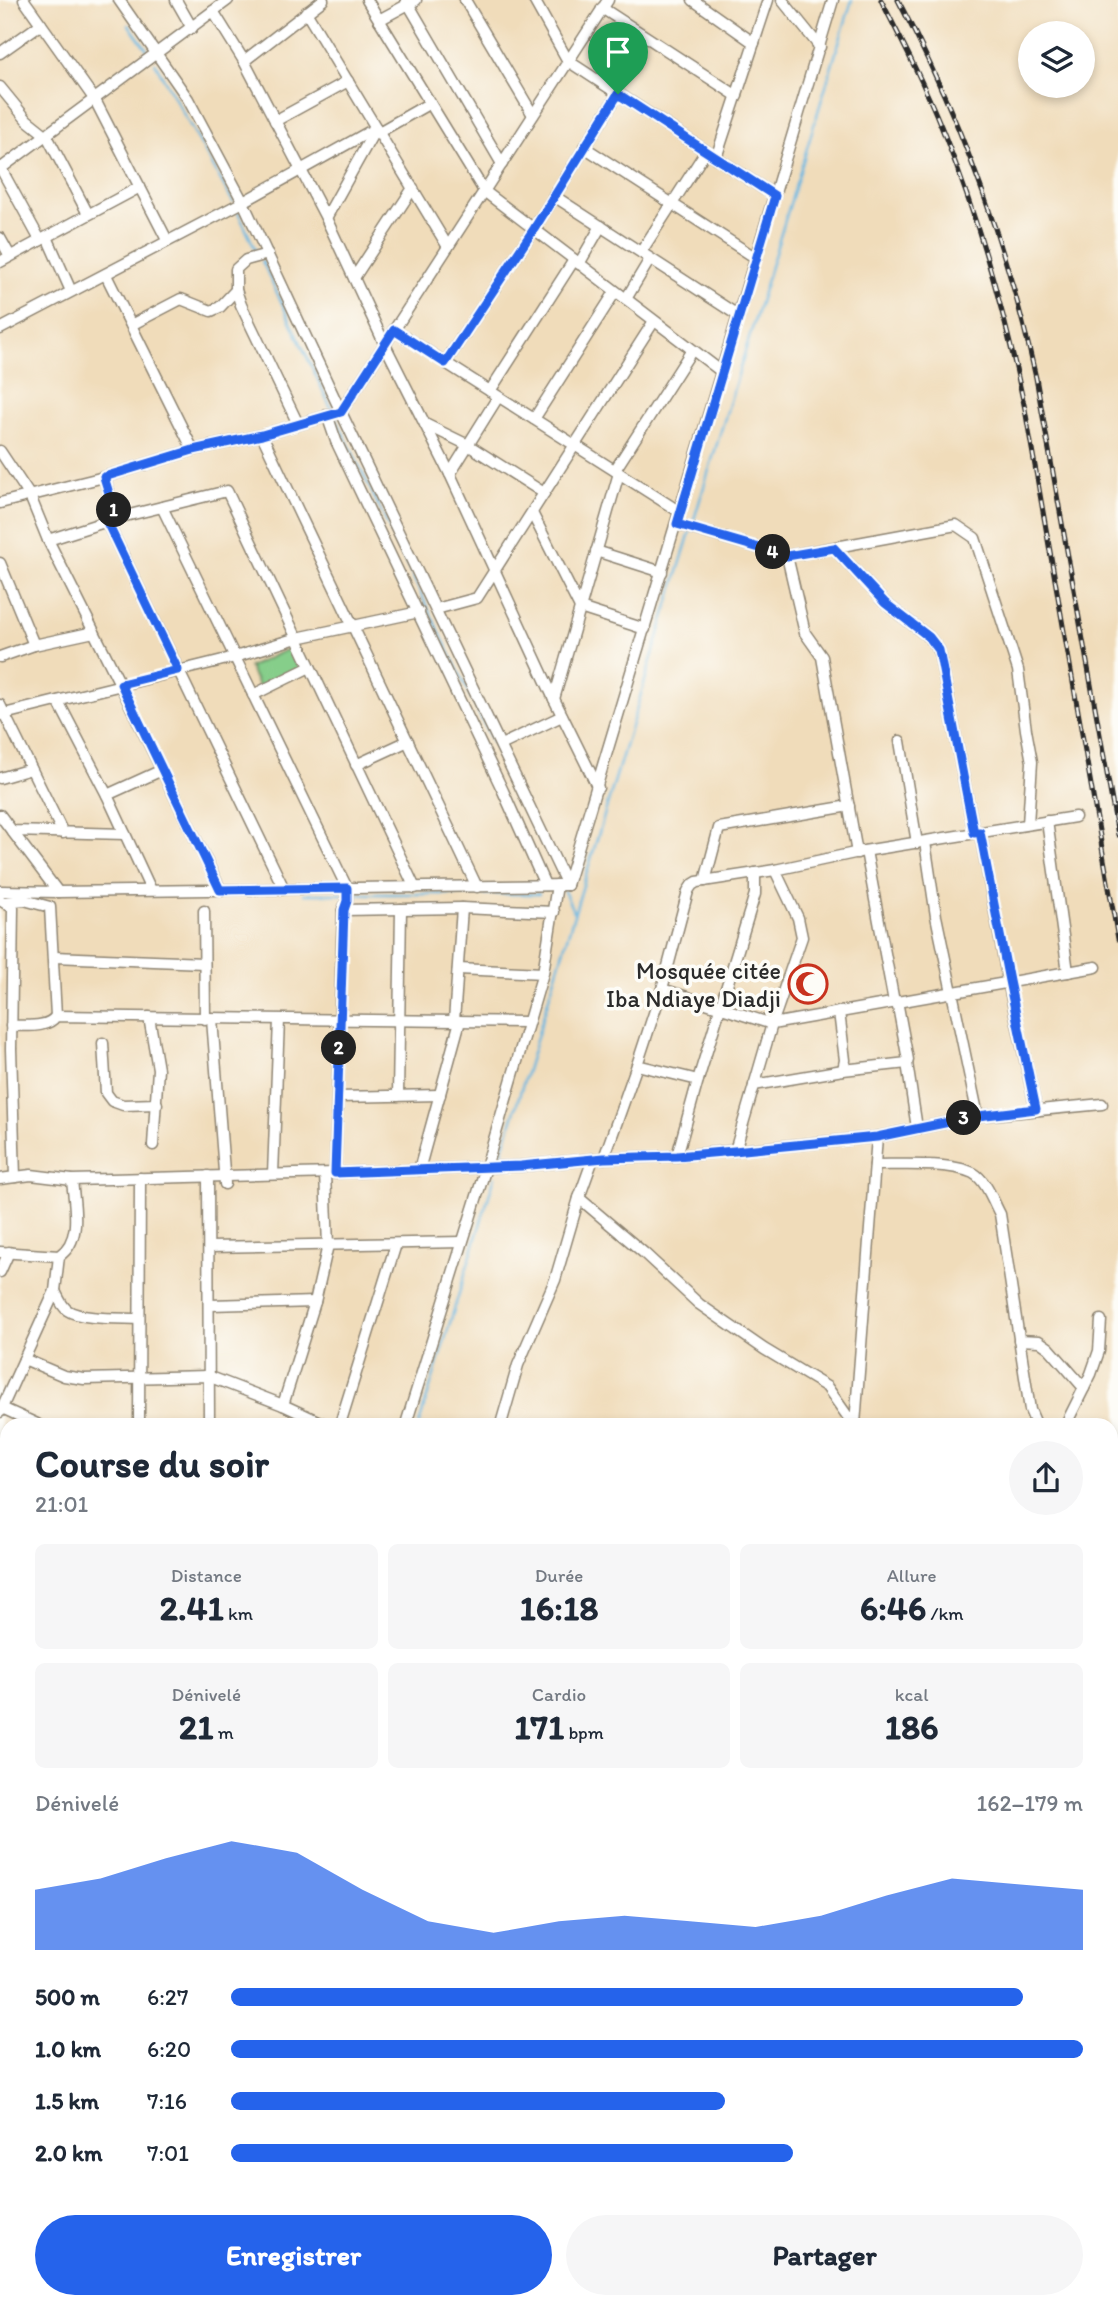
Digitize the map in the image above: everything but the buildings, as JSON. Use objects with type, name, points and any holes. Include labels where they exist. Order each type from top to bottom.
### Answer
[{"type":"street","points":[[24,0],[94,100],[167,240]]},
{"type":"street","points":[[119,0],[188,99],[243,202],[500,745],[556,885]]},
{"type":"street","points":[[176,0],[192,28]]},
{"type":"street","points":[[71,291],[44,239],[0,168],[47,136],[228,0]]},
{"type":"street","points":[[244,61],[323,0]]},
{"type":"street","points":[[367,0],[484,191],[722,372]]},
{"type":"street","points":[[465,0],[533,115]]},
{"type":"street","points":[[534,0],[568,61],[775,196]]},
{"type":"street","points":[[693,0],[754,43]]},
{"type":"street","points":[[626,299],[672,204],[711,154],[737,96],[768,0]]},
{"type":"street","points":[[782,0],[820,47]]},
{"type":"street","points":[[407,1418],[486,1167],[543,973],[556,885],[597,788],[662,572],[679,525],[680,512],[833,0]]},
{"type":"street","points":[[379,20],[410,1],[502,164]]},
{"type":"street","points":[[0,503],[341,412],[605,4],[737,96]]},
{"type":"street","points":[[213,11],[244,61],[326,218],[384,345],[450,474],[597,788]]},
{"type":"street","points":[[306,12],[448,247]]},
{"type":"street","points":[[0,53],[41,24]]},
{"type":"street","points":[[275,121],[348,81]]},
{"type":"street","points":[[0,87],[27,120],[47,136],[88,214]]},
{"type":"street","points":[[445,363],[534,229],[618,94]]},
{"type":"street","points":[[0,329],[430,103]]},
{"type":"street","points":[[326,218],[377,130]]},
{"type":"street","points":[[584,147],[756,258]]},
{"type":"street","points":[[0,238],[5,259],[140,187]]},
{"type":"street","points":[[354,278],[413,188]]},
{"type":"street","points":[[554,195],[739,316]]},
{"type":"street","points":[[450,474],[494,394],[601,226]]},
{"type":"street","points":[[268,254],[246,260],[236,270],[236,290],[298,424]]},
{"type":"street","points":[[106,275],[193,450]]},
{"type":"street","points":[[131,325],[181,299],[211,311],[220,307],[236,290]]},
{"type":"street","points":[[534,419],[615,292]]},
{"type":"street","points":[[436,609],[477,598],[654,321]]},
{"type":"street","points":[[394,330],[680,512]]},
{"type":"street","points":[[554,699],[617,471],[692,350]]},
{"type":"street","points":[[327,415],[336,441],[419,612],[556,885]]},
{"type":"street","points":[[425,424],[468,445],[544,494]]},
{"type":"street","points":[[262,435],[477,887]]},
{"type":"street","points":[[0,451],[30,496],[48,540],[220,890]]},
{"type":"street","points":[[104,477],[112,520],[178,670],[284,889]]},
{"type":"street","points":[[48,540],[112,520],[227,491],[415,888]]},
{"type":"street","points":[[162,507],[253,695],[346,898],[338,1097],[330,1173],[328,1245],[315,1302],[283,1405]]},
{"type":"street","points":[[532,513],[580,608],[645,629]]},
{"type":"street","points":[[679,525],[787,556],[956,525],[975,538],[1018,670],[1032,762],[1028,824]]},
{"type":"street","points":[[834,548],[885,603],[929,637],[939,650],[1036,1109]]},
{"type":"street","points":[[596,551],[662,572]]},
{"type":"street","points":[[787,556],[805,633],[822,657],[849,806],[862,852],[895,1002],[917,1128]]},
{"type":"street","points":[[0,564],[34,645]]},
{"type":"street","points":[[63,833],[1,711],[58,701],[234,657],[296,638],[419,612]]},
{"type":"street","points":[[0,657],[34,645],[94,632]]},
{"type":"street","points":[[253,695],[310,667]]},
{"type":"street","points":[[58,701],[107,795],[151,890]]},
{"type":"street","points":[[500,745],[562,716]]},
{"type":"street","points":[[356,765],[408,741]]},
{"type":"street","points":[[900,741],[978,1116]]},
{"type":"street","points":[[0,778],[31,769]]},
{"type":"street","points":[[107,795],[162,770]]},
{"type":"street","points":[[705,881],[719,828],[849,806]]},
{"type":"street","points":[[0,815],[58,892]]},
{"type":"street","points":[[503,1418],[518,1365],[555,1280],[579,1198],[637,1065],[692,885],[862,852],[1075,817]]},
{"type":"street","points":[[1047,821],[1068,972]]},
{"type":"street","points":[[12,831],[125,834]]},
{"type":"street","points":[[734,1151],[772,1024],[802,937],[798,918],[775,870]]},
{"type":"street","points":[[677,1156],[755,894],[755,873]]},
{"type":"street","points":[[346,898],[415,888],[556,885]]},
{"type":"street","points":[[0,891],[284,889],[401,909],[462,908],[554,912]]},
{"type":"street","points":[[3,901],[24,900],[50,907],[54,957],[54,1020],[45,1024],[11,1026]]},
{"type":"street","points":[[3,901],[13,908],[6,986],[11,1026],[15,1177]]},
{"type":"street","points":[[419,1170],[457,1021],[462,908]]},
{"type":"street","points":[[398,1097],[401,909]]},
{"type":"street","points":[[204,911],[208,1019],[225,1179]]},
{"type":"street","points":[[54,957],[204,962]]},
{"type":"street","points":[[662,989],[772,1024],[1096,967]]},
{"type":"street","points":[[458,969],[543,973]]},
{"type":"street","points":[[839,1012],[845,1060],[843,1070]]},
{"type":"street","points":[[56,1016],[528,1022]]},
{"type":"street","points":[[149,1017],[158,1069],[153,1144]]},
{"type":"street","points":[[273,1174],[279,1020]]},
{"type":"street","points":[[103,1043],[106,1093],[112,1101],[123,1105],[157,1104]]},
{"type":"street","points":[[754,1085],[843,1070],[907,1063]]},
{"type":"street","points":[[637,1065],[698,1080]]},
{"type":"street","points":[[338,1097],[440,1095]]},
{"type":"street","points":[[0,1179],[31,1175],[72,1180],[208,1176],[225,1179],[273,1174],[419,1170],[598,1158],[677,1156],[877,1137],[978,1116],[1102,1104]]},
{"type":"street","points":[[854,1418],[877,1137]]},
{"type":"street","points":[[875,1165],[944,1166],[974,1174],[986,1187],[1000,1214],[1033,1418]]},
{"type":"street","points":[[208,1176],[209,1418]]},
{"type":"street","points":[[139,1178],[139,1418]]},
{"type":"street","points":[[0,1272],[5,1252],[59,1256],[67,1251],[74,1240],[72,1180]]},
{"type":"street","points":[[579,1198],[699,1304],[764,1349],[827,1387],[850,1418]]},
{"type":"street","points":[[209,1247],[463,1242]]},
{"type":"street","points":[[342,1418],[396,1244]]},
{"type":"street","points":[[22,1418],[1,1410],[55,1291],[59,1256]]},
{"type":"street","points":[[55,1291],[68,1311],[82,1315],[139,1319]]},
{"type":"street","points":[[210,1305],[315,1302]]},
{"type":"street","points":[[1069,1418],[1099,1351],[1101,1320]]},
{"type":"street","points":[[1019,1340],[1039,1341],[1049,1348],[1084,1388]]},
{"type":"street","points":[[24,1359],[64,1376],[84,1379],[208,1376],[311,1418]]},
{"type":"street","points":[[832,1392],[856,1396]]},
{"type":"green space","points":[[290,648],[300,670],[259,688],[249,667]]},
{"type":"waterway","points":[[692,526],[852,0]]},
{"type":"waterway","points":[[129,25],[149,52]]},
{"type":"waterway","points":[[155,63],[233,202]]},
{"type":"waterway","points":[[237,210],[257,253]]},
{"type":"waterway","points":[[262,261],[332,410]]},
{"type":"waterway","points":[[335,416],[541,842]]},
{"type":"waterway","points":[[501,1156],[690,532]]},
{"type":"waterway","points":[[564,891],[574,913]]},
{"type":"waterway","points":[[304,894],[343,894]]},
{"type":"waterway","points":[[350,894],[539,894]]},
{"type":"waterway","points":[[421,1418],[495,1176]]},
{"type":"railway","points":[[881,0],[929,98],[956,165],[990,268],[1009,338],[1025,409],[1118,939]]},
{"type":"railway","points":[[898,0],[962,137],[996,232],[1024,329],[1036,378],[1118,835]]},
{"type":"place","name":"Mosquée citée Iba Ndiaye Diadji","points":[[808,984]]},
{"type":"route","points":[[618,94],[775,196],[677,524],[787,556],[834,548],[885,603],[929,637],[939,650],[974,833],[980,832],[1036,1109],[978,1116],[877,1137],[734,1151],[604,1158],[521,1166],[335,1173],[347,888],[220,890],[121,684],[178,670],[107,522],[117,519],[104,477],[193,450],[262,435],[341,412],[394,330],[445,363],[534,229],[618,94]]}]
